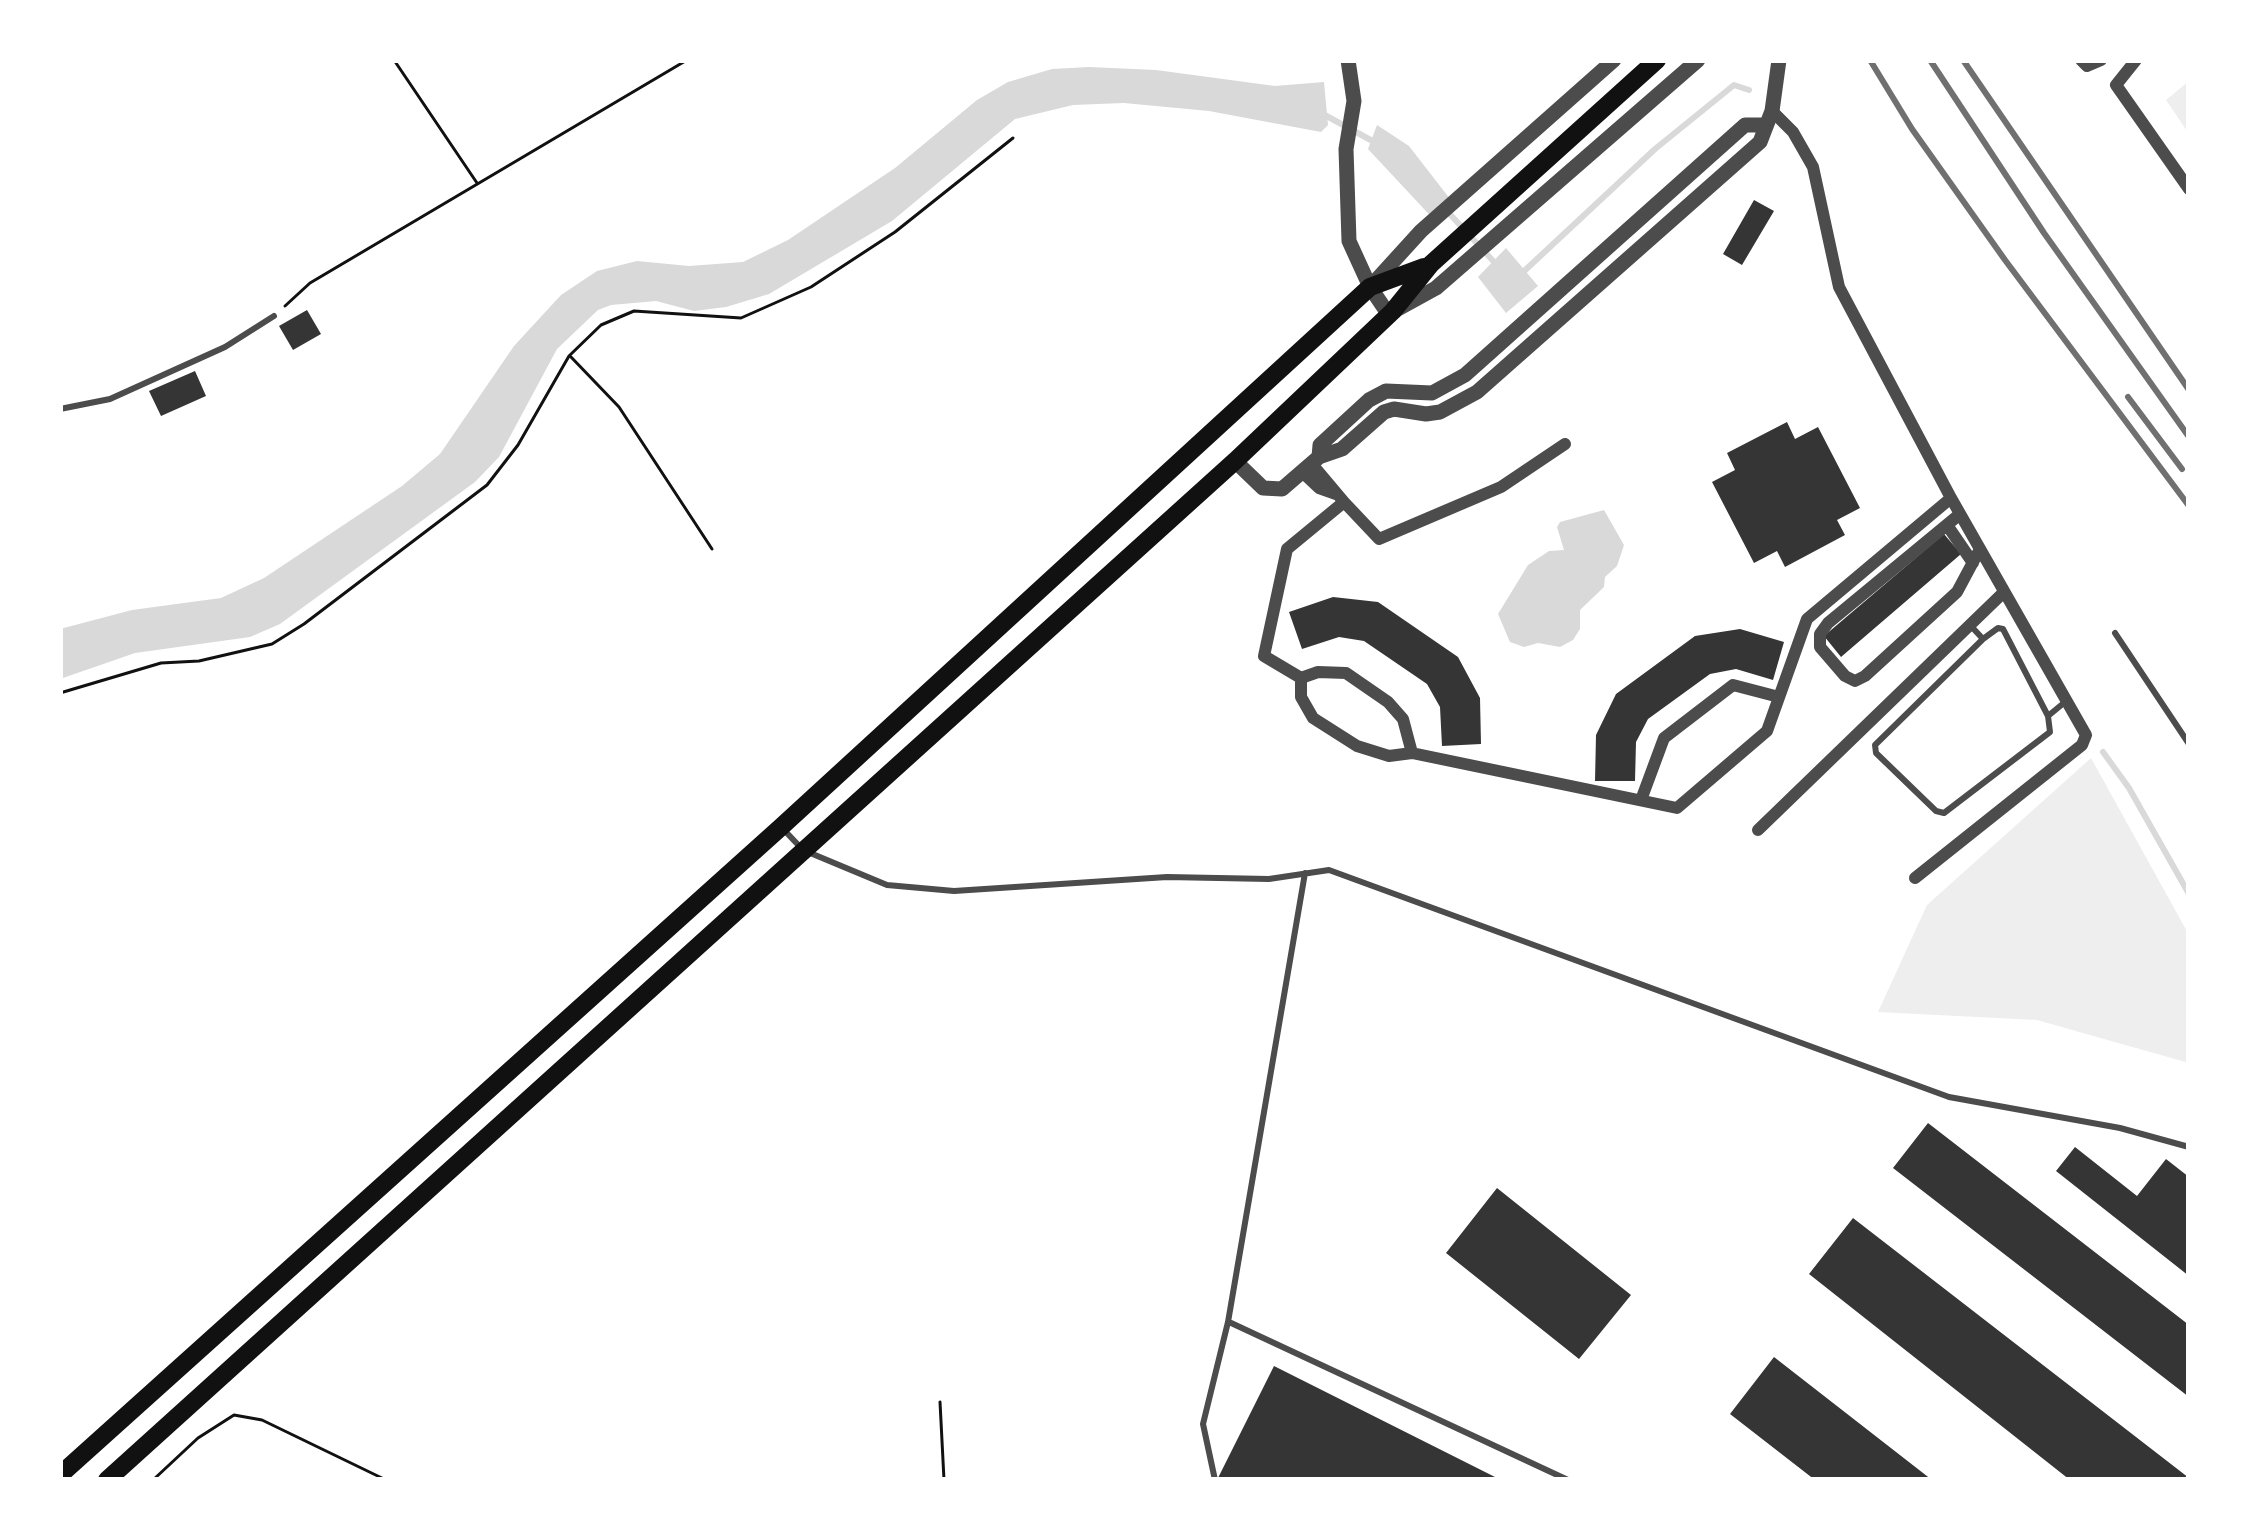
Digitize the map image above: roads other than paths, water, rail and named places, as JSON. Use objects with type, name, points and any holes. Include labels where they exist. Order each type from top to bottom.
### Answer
[{"type":"main road","points":[[107,1480],[1235,461],[1391,313],[1437,259],[1657,60]]},
{"type":"main road","points":[[60,1474],[781,827],[1370,287],[1437,259]]},
{"type":"street","points":[[1348,60],[1354,101],[1346,149],[1349,242],[1370,287],[1391,313],[1436,288],[1698,60]]},
{"type":"street","points":[[1370,287],[1421,231],[1613,60]]},
{"type":"street","points":[[1235,461],[1263,488],[1282,489],[1394,409],[1440,412],[1477,392],[1760,142],[1779,60]]},
{"type":"street","points":[[2081,60],[2087,66],[2101,60]]},
{"type":"street","points":[[2136,60],[2116,85],[2189,189]]},
{"type":"street","points":[[1311,464],[1320,445],[1369,400],[1389,391],[1432,393],[1465,375],[1745,125],[1768,118],[1792,132],[1813,166],[1839,287],[1951,498],[2086,735],[2082,745],[1916,878]]},
{"type":"street","points":[[1465,375],[1477,392]]},
{"type":"street","points":[[1389,391],[1394,409]]},
{"type":"street","points":[[1432,393],[1440,412]]},
{"type":"street","points":[[1337,429],[1348,444]]},
{"type":"street","points":[[1311,464],[1379,538],[1501,487],[1565,444]]},
{"type":"street","points":[[1301,678],[1264,656],[1287,549],[1341,498]]},
{"type":"street","points":[[1301,678],[1300,697],[1312,718],[1334,735],[1389,756],[1412,753],[1677,808],[1767,731],[1807,619],[1951,498]]},
{"type":"street","points":[[1960,514],[1828,623],[1820,634],[1820,647],[1845,676],[1859,679],[1957,592],[1980,549]]},
{"type":"street","points":[[1946,525],[1973,563]]},
{"type":"street","points":[[1758,830],[2004,592]]},
{"type":"street","points":[[1301,678],[1318,672],[1346,674],[1388,702],[1402,719],[1412,753]]},
{"type":"street","points":[[1641,800],[1664,738],[1716,698],[1733,686],[1779,698]]},
{"type":"lane","points":[[60,409],[110,399],[225,347],[274,316]]},
{"type":"lane","points":[[1970,625],[1983,639]]},
{"type":"lane","points":[[1998,628],[2003,629],[2048,716],[2050,732],[1944,813],[1936,811],[1876,753],[1875,746],[1998,628]]},
{"type":"lane","points":[[2115,633],[2189,744]]},
{"type":"lane","points":[[2048,716],[2065,702]]},
{"type":"lane","points":[[1879,713],[1894,727]]},
{"type":"lane","points":[[781,827],[803,850],[887,885],[954,891],[1167,877],[1269,878],[1329,870],[1949,1097],[2120,1128],[2189,1147]]},
{"type":"lane","points":[[1215,1480],[1203,1424],[1228,1322],[1305,873]]},
{"type":"lane","points":[[1228,1322],[1568,1480]]},
{"type":"waterway","points":[[1521,274],[1655,149],[1734,85],[1749,90]]},
{"type":"waterway","points":[[1321,113],[1378,144]]},
{"type":"waterway","points":[[1447,211],[1495,263]]},
{"type":"waterway","points":[[2103,752],[2189,894]]},
{"type":"railway","points":[[1870,60],[1912,129],[2005,260],[2189,506]]},
{"type":"railway","points":[[1930,60],[2044,233],[2189,437]]},
{"type":"railway","points":[[1963,60],[2189,390]]},
{"type":"railway","points":[[2128,397],[2182,469]]}]
